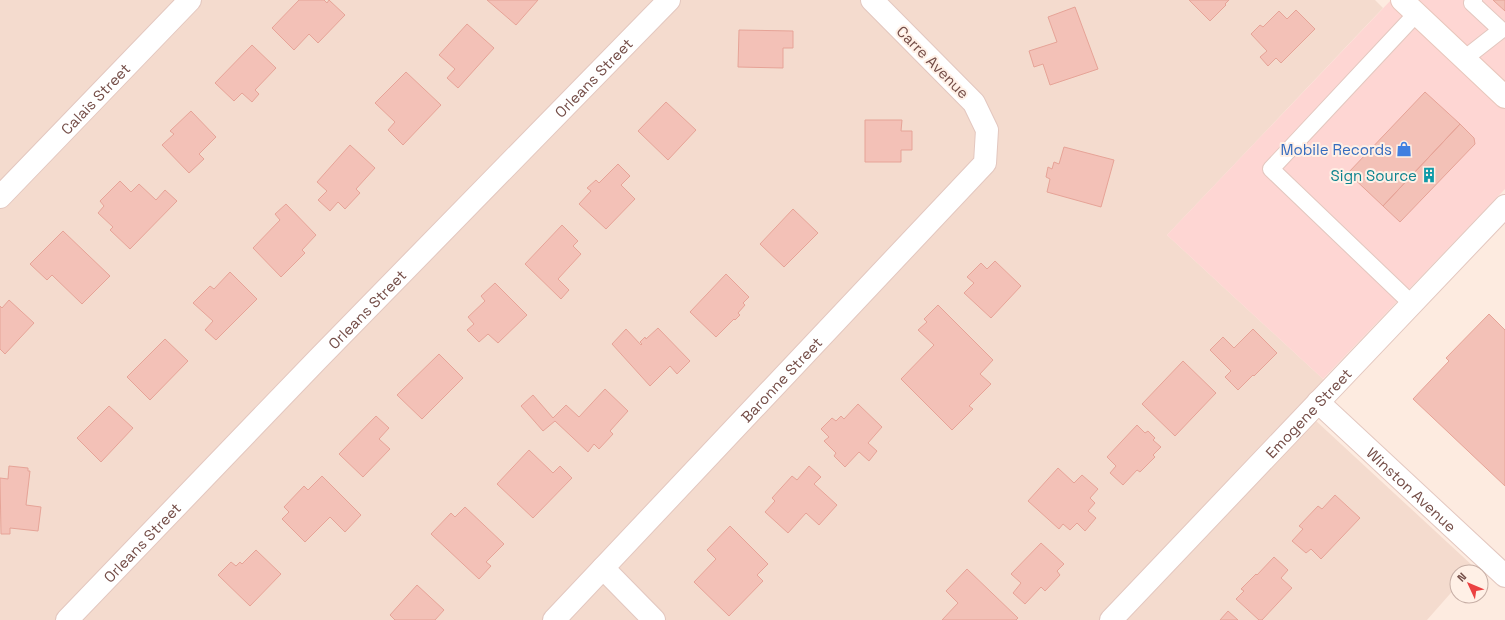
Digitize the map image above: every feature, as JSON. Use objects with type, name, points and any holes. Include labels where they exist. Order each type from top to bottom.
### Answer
[{"type":"street","name":"Calais Street","points":[[0,197],[190,0]]},
{"type":"street","name":"Orleans Street","points":[[67,620],[316,360],[669,0]]},
{"type":"street","name":"Carre Avenue","points":[[872,0],[974,103],[987,130]]},
{"type":"street","points":[[1409,7],[1505,97]]},
{"type":"street","name":"Baronne Street","points":[[554,620],[985,163],[987,130]]},
{"type":"street","name":"Emogene Street","points":[[1111,620],[1411,303],[1505,206]]},
{"type":"street","name":"Winston Avenue","points":[[1318,402],[1505,576]]},
{"type":"street","points":[[603,568],[654,620]]},
{"type":"lane","points":[[1464,59],[1503,31],[1472,3],[1474,0]]},
{"type":"lane","points":[[1409,7],[1272,169],[1411,303]]},
{"type":"shaded area","points":[[0,0],[1375,0],[1383,8],[1167,235],[1323,379],[1315,420],[1471,564],[1449,564],[1449,595],[1427,620],[0,620]]},
{"type":"shaded area","points":[[1391,0],[1505,0],[1505,189],[1323,379],[1167,235]]},
{"type":"building","points":[[299,0],[324,0],[327,3],[329,0],[345,15],[318,43],[309,34],[294,50],[272,28]]},
{"type":"building","points":[[487,0],[538,0],[516,25]]},
{"type":"building","points":[[1189,0],[1229,0],[1210,21]]},
{"type":"building","points":[[1493,0],[1505,0],[1505,11],[1494,1]]},
{"type":"building","points":[[1075,7],[1098,69],[1050,85],[1043,64],[1034,67],[1029,51],[1057,42],[1048,17]]},
{"type":"building","points":[[1296,10],[1315,29],[1281,63],[1276,58],[1268,66],[1260,57],[1267,51],[1251,34],[1260,25],[1263,27],[1279,11],[1287,19]]},
{"type":"building","points":[[467,24],[494,48],[458,88],[447,78],[455,69],[439,55]]},
{"type":"building","points":[[739,30],[793,31],[793,48],[783,48],[783,68],[738,67]]},
{"type":"building","points":[[252,45],[276,68],[255,90],[259,94],[252,102],[242,93],[234,101],[215,83]]},
{"type":"building","points":[[406,72],[441,105],[403,145],[388,130],[395,122],[375,103]]},
{"type":"building","name":"Mobile Records","points":[[1425,92],[1460,124],[1383,206],[1348,173]]},
{"type":"building","points":[[666,102],[696,130],[668,160],[638,131]]},
{"type":"building","points":[[191,111],[216,137],[199,154],[204,159],[189,173],[162,145],[174,134],[170,131]]},
{"type":"building","points":[[865,120],[902,120],[901,131],[912,131],[912,150],[901,150],[901,162],[865,162]]},
{"type":"building","name":"Sign Source","points":[[1460,124],[1474,138],[1475,144],[1400,222],[1383,206]]},
{"type":"building","points":[[350,145],[375,168],[356,189],[360,193],[345,209],[338,202],[330,211],[318,200],[327,191],[317,182]]},
{"type":"building","points":[[1064,147],[1114,160],[1101,207],[1047,192],[1050,179],[1046,177],[1048,167],[1052,169],[1054,162],[1059,164]]},
{"type":"building","points":[[618,164],[630,176],[621,185],[635,199],[606,229],[579,204],[591,191],[587,188],[596,180],[599,183]]},
{"type":"building","points":[[120,181],[131,192],[139,184],[156,200],[165,190],[177,201],[130,249],[110,230],[113,227],[98,213],[104,206],[100,201]]},
{"type":"building","points":[[286,204],[316,235],[302,250],[305,253],[281,277],[253,248],[280,220],[275,214]]},
{"type":"building","points":[[793,209],[818,233],[784,267],[760,244]]},
{"type":"building","points":[[562,225],[578,241],[573,246],[581,254],[558,279],[569,290],[561,299],[525,264]]},
{"type":"building","points":[[63,231],[110,276],[82,304],[52,275],[47,280],[30,264]]},
{"type":"building","points":[[995,261],[1021,286],[991,318],[964,293],[974,283],[967,277],[981,263],[987,269]]},
{"type":"building","points":[[230,272],[257,299],[216,340],[205,330],[213,321],[193,303],[210,286],[214,289]]},
{"type":"building","points":[[726,274],[749,297],[743,303],[745,305],[738,313],[740,315],[716,337],[690,312]]},
{"type":"building","points":[[495,283],[527,315],[498,343],[488,334],[479,342],[467,330],[474,324],[468,317],[485,301],[481,296]]},
{"type":"building","points":[[9,300],[34,323],[5,354],[0,349],[0,306],[2,308]]},
{"type":"building","points":[[938,305],[993,360],[980,374],[991,384],[969,406],[973,409],[952,430],[901,379],[934,345],[918,330],[927,322],[924,319]]},
{"type":"building","points":[[1489,314],[1505,330],[1505,486],[1413,399],[1449,361],[1446,358]]},
{"type":"building","points":[[658,328],[690,361],[677,374],[670,366],[650,386],[612,344],[626,329],[641,345],[642,344],[640,342],[645,337],[646,339]]},
{"type":"building","points":[[1253,329],[1277,353],[1238,390],[1225,377],[1231,371],[1210,350],[1223,337],[1234,348]]},
{"type":"building","points":[[165,339],[188,361],[150,400],[127,377]]},
{"type":"building","points":[[439,354],[463,378],[422,419],[397,395]]},
{"type":"building","points":[[1183,361],[1216,393],[1175,436],[1142,404]]},
{"type":"building","points":[[605,389],[628,411],[610,431],[613,434],[599,449],[594,444],[588,452],[555,421],[543,431],[521,406],[533,395],[553,418],[566,405],[579,417]]},
{"type":"building","points":[[858,404],[882,427],[868,443],[877,451],[869,461],[859,452],[845,467],[834,456],[836,453],[824,441],[829,437],[821,429],[832,418],[836,421],[841,416],[844,419]]},
{"type":"building","points":[[109,406],[133,428],[101,462],[77,438]]},
{"type":"building","points":[[376,416],[389,428],[379,439],[390,449],[363,477],[339,454]]},
{"type":"building","points":[[1137,425],[1145,433],[1148,431],[1155,438],[1153,440],[1161,447],[1153,455],[1155,457],[1140,472],[1137,470],[1123,485],[1110,473],[1116,466],[1107,457]]},
{"type":"building","points":[[529,450],[553,473],[560,466],[572,478],[533,518],[497,484]]},
{"type":"building","points":[[9,466],[28,468],[28,471],[30,471],[26,505],[41,507],[38,531],[10,528],[10,534],[1,534],[0,478],[8,479]]},
{"type":"building","points":[[809,466],[821,477],[814,484],[837,505],[819,525],[806,513],[788,533],[765,512],[775,501],[772,498],[792,476],[797,480]]},
{"type":"building","points":[[1058,468],[1074,483],[1082,475],[1098,489],[1090,498],[1095,503],[1088,511],[1096,518],[1085,531],[1077,523],[1070,530],[1063,524],[1059,529],[1028,501]]},
{"type":"building","points":[[322,476],[361,515],[345,532],[330,517],[305,542],[282,519],[289,512],[284,507],[304,486],[308,490]]},
{"type":"building","points":[[1335,495],[1360,518],[1321,559],[1311,549],[1306,553],[1292,541],[1303,529],[1299,526],[1318,506],[1322,509]]},
{"type":"building","points":[[465,507],[504,544],[486,562],[491,566],[479,579],[431,534],[451,513],[455,517]]},
{"type":"building","points":[[730,526],[768,564],[757,575],[763,581],[729,616],[694,582],[716,559],[707,550]]},
{"type":"building","points":[[1041,543],[1064,564],[1057,571],[1060,575],[1045,591],[1041,587],[1025,604],[1013,593],[1021,583],[1011,574]]},
{"type":"building","points":[[256,550],[281,574],[250,606],[218,575],[231,562],[236,566],[240,562],[242,564]]},
{"type":"building","points":[[1274,557],[1288,570],[1281,578],[1292,588],[1262,620],[1259,620],[1236,599],[1244,591],[1241,589]]},
{"type":"building","points":[[967,569],[1018,618],[1016,620],[942,620],[958,603],[946,591]]},
{"type":"building","points":[[417,585],[444,610],[435,620],[395,620],[390,615]]},
{"type":"building","points":[[1228,611],[1238,620],[1220,620]]},
{"type":"place","name":"Mobile Records","points":[[1404,149]]},
{"type":"place","name":"Sign Source","points":[[1429,175]]}]
